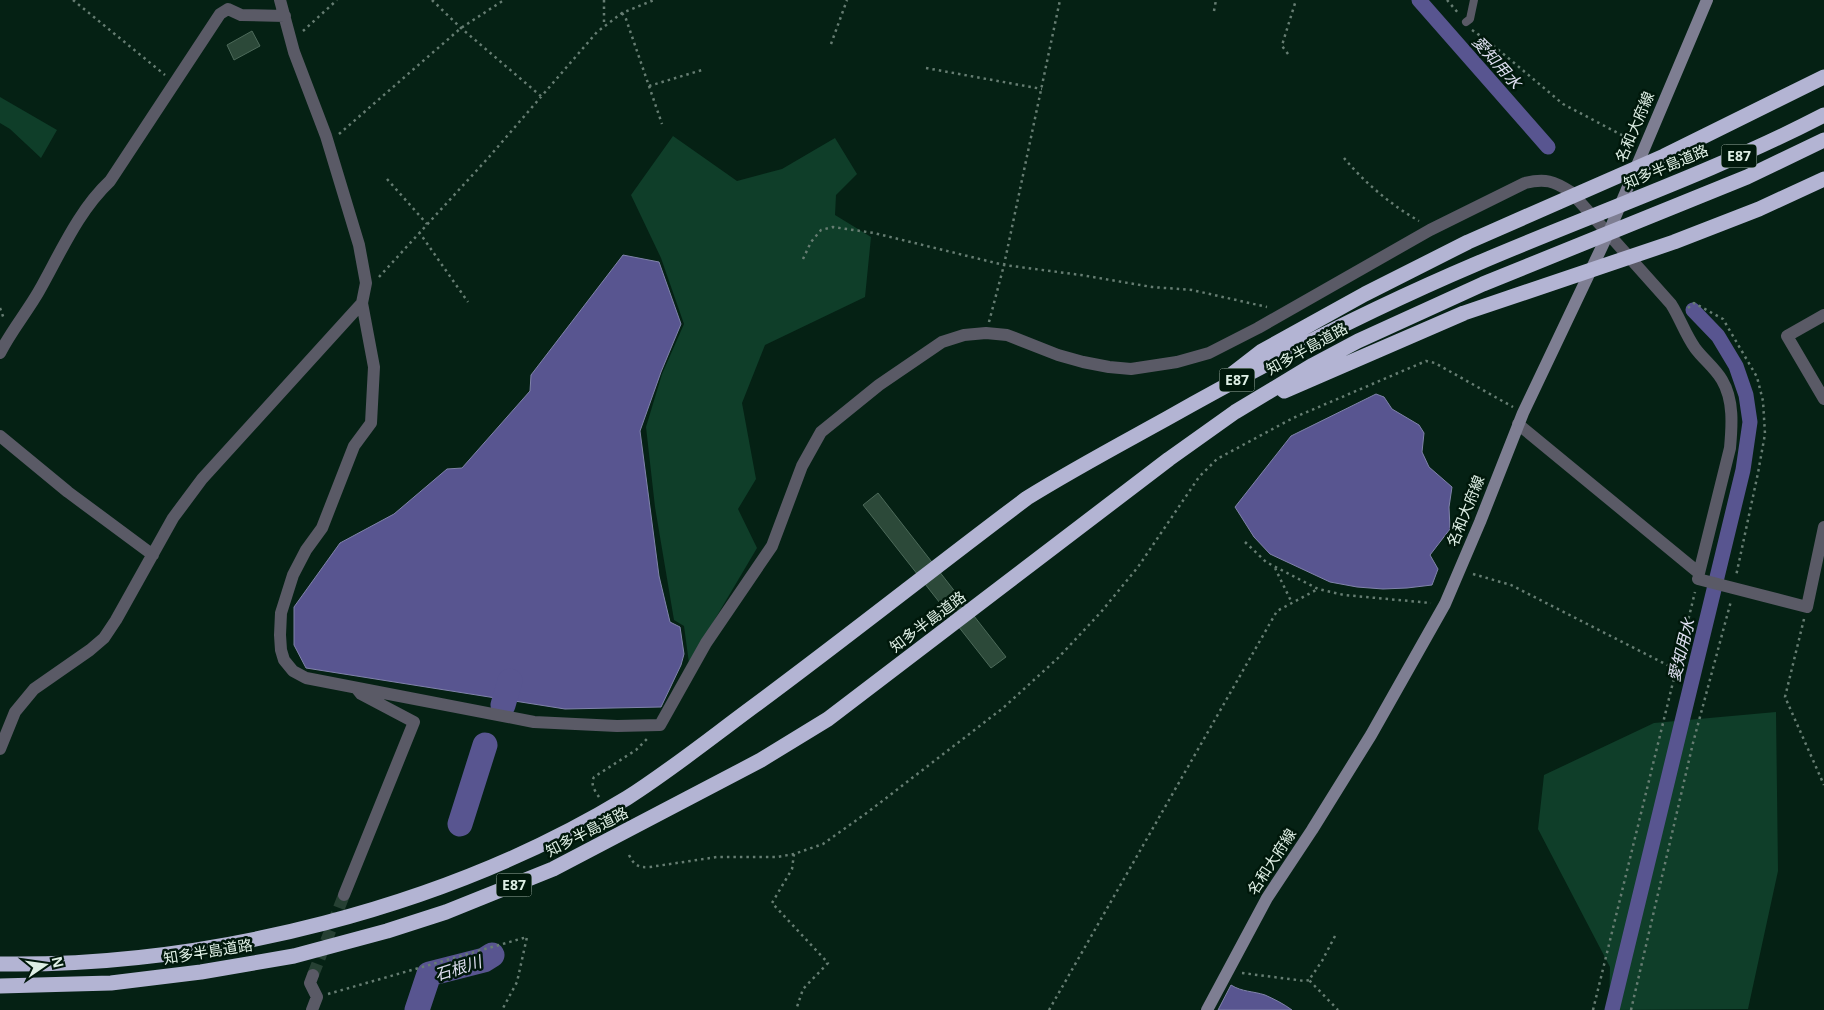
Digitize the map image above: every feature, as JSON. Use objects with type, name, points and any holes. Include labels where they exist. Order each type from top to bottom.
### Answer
[{"type":"highway","points":[[1198,400],[1262,351],[1365,294],[1459,246],[1664,156],[1824,77]]},
{"type":"highway","name":"知多半島道路","points":[[0,964],[34,965],[108,960],[197,949],[288,932],[380,907],[438,887],[497,864],[541,844],[626,798],[656,779],[1027,498],[1066,474],[1198,400],[1349,322],[1410,293],[1776,140],[1824,116]]},
{"type":"highway","name":"知多半島道路","points":[[0,986],[111,984],[202,972],[294,956],[387,931],[446,912],[553,869],[752,765],[828,720],[1169,459],[1236,412],[1313,364],[1358,341],[1483,284],[1747,177],[1824,140]]},
{"type":"highway","points":[[1236,412],[1464,313],[1674,242],[1759,209],[1824,179]]},
{"type":"main road","name":"名和大府線","points":[[1207,1010],[1267,898],[1312,830],[1371,734],[1445,604],[1480,522],[1520,418],[1608,234],[1708,0]]},
{"type":"street","points":[[280,0],[294,52],[327,141],[359,244],[366,283],[362,303],[374,367],[371,423],[354,446],[322,528],[306,550],[293,574],[281,613],[280,635],[284,660],[293,672],[306,678],[534,722],[660,725],[706,644],[772,546],[802,466],[821,432],[879,385],[942,342],[964,335],[986,333],[1006,335],[1058,355],[1083,362],[1131,368],[1177,362],[1209,353],[1283,314],[1430,230],[1525,184],[1539,180],[1557,182],[1571,192],[1670,304],[1679,316],[1687,336],[1722,381],[1728,395],[1732,429],[1730,448],[1699,573],[1520,418]]},
{"type":"street","points":[[0,353],[38,293],[78,220],[102,188],[110,181],[220,14],[228,9],[241,15],[285,16]]},
{"type":"street","points":[[0,749],[16,712],[34,689],[104,638],[173,518],[202,479],[362,303]]},
{"type":"street","points":[[1824,315],[1787,336],[1824,399]]},
{"type":"street","points":[[0,436],[68,492],[153,555]]},
{"type":"street","points":[[1700,579],[1807,607],[1824,527]]},
{"type":"street","points":[[344,895],[414,722],[361,694],[356,688]]},
{"type":"street","points":[[312,1010],[317,997],[310,983],[313,975]]},
{"type":"lane","points":[[1466,22],[1470,19],[1474,0]]},
{"type":"path","points":[[73,0],[174,83]]},
{"type":"path","points":[[290,38],[301,32],[337,0]]},
{"type":"path","points":[[432,0],[461,28],[542,97]]},
{"type":"path","points":[[327,141],[333,139],[461,28],[504,0]]},
{"type":"path","points":[[604,0],[604,26]]},
{"type":"path","points":[[366,283],[378,277],[427,224],[542,97],[597,32],[622,13],[654,0]]},
{"type":"path","points":[[832,44],[847,0]]},
{"type":"path","points":[[986,333],[1004,265],[1060,0]]},
{"type":"path","points":[[1214,11],[1216,0]]},
{"type":"path","points":[[1288,54],[1282,46],[1296,0]]},
{"type":"path","points":[[1447,0],[1472,29],[1488,40],[1563,104],[1644,146]]},
{"type":"path","points":[[622,13],[626,19],[662,124]]},
{"type":"path","points":[[926,68],[1042,89]]},
{"type":"path","points":[[649,86],[702,70]]},
{"type":"path","points":[[1344,158],[1357,173],[1398,209],[1426,225],[1430,230]]},
{"type":"path","points":[[387,179],[427,224]]},
{"type":"path","points":[[803,259],[811,242],[821,230],[833,228],[874,233],[1004,265],[1081,274],[1152,287],[1192,290],[1275,309],[1283,314]]},
{"type":"path","points":[[419,232],[468,302]]},
{"type":"path","points":[[1631,1010],[1688,762],[1732,587],[1764,442],[1764,401],[1754,370],[1723,320],[1694,303],[1686,310]]},
{"type":"path","points":[[629,855],[640,868],[717,857],[777,857],[794,854],[823,844],[868,812],[1003,708],[1057,659],[1101,612],[1138,567],[1199,477],[1217,459],[1293,418],[1426,361],[1435,363],[1520,418]]},
{"type":"path","points":[[1246,542],[1266,562],[1318,589],[1344,595],[1445,604]]},
{"type":"path","points":[[1274,566],[1292,603]]},
{"type":"path","points":[[1460,570],[1511,585],[1677,670]]},
{"type":"path","points":[[1593,1010],[1700,579]]},
{"type":"path","points":[[1049,1010],[1277,612],[1318,589]]},
{"type":"path","points":[[1807,607],[1786,697],[1824,785]]},
{"type":"path","points":[[599,798],[593,787],[592,781],[594,777],[636,750],[660,725]]},
{"type":"path","points":[[794,854],[792,869],[772,903],[828,963],[803,989],[796,1010]]},
{"type":"path","points":[[1228,968],[1234,972],[1305,981],[1310,980],[1335,936]]},
{"type":"path","points":[[317,997],[527,937],[517,982],[502,1010]]},
{"type":"path","points":[[1310,980],[1338,1010]]},
{"type":"green space","points":[[0,97],[57,130],[41,158],[10,129],[0,123]]},
{"type":"green space","points":[[673,136],[737,181],[782,169],[835,138],[857,174],[836,195],[835,215],[871,237],[865,297],[765,345],[742,403],[756,479],[738,509],[757,548],[689,663],[684,626],[674,620],[655,507],[646,427],[662,374],[684,324],[661,258],[631,195]]},
{"type":"green space","points":[[1776,712],[1778,871],[1748,1009],[1609,1010],[1610,967],[1538,829],[1544,775],[1654,723]]},
{"type":"shaded area","points":[[623,255],[659,262],[681,324],[661,372],[640,431],[659,576],[670,622],[680,627],[684,654],[681,665],[661,707],[565,709],[306,668],[294,645],[294,607],[340,543],[394,514],[447,469],[462,468],[530,391],[531,375]]},
{"type":"shaded area","points":[[1376,394],[1384,397],[1392,409],[1419,425],[1424,433],[1422,452],[1429,467],[1452,487],[1449,507],[1450,529],[1430,555],[1438,569],[1432,585],[1383,589],[1330,582],[1270,554],[1254,537],[1235,507],[1291,436]]},
{"type":"shaded area","points":[[1231,985],[1265,995],[1292,1010],[1218,1010]]},
{"type":"building","points":[[252,31],[260,46],[234,60],[227,45]]},
{"type":"building","points":[[878,493],[1006,657],[991,668],[863,505]]},
{"type":"waterway","name":"愛知用水","points":[[1419,0],[1548,147]]},
{"type":"waterway","name":"愛知用水","points":[[1612,1010],[1743,470],[1750,422],[1746,395],[1736,366],[1718,336],[1693,310]]},
{"type":"waterway","name":"石根川","points":[[503,705],[510,681]]},
{"type":"waterway","name":"石根川","points":[[460,824],[485,745]]},
{"type":"waterway","name":"石根川","points":[[417,1010],[429,974],[484,960],[492,955]]},
{"type":"tunnel","points":[[313,975],[344,895]]}]
